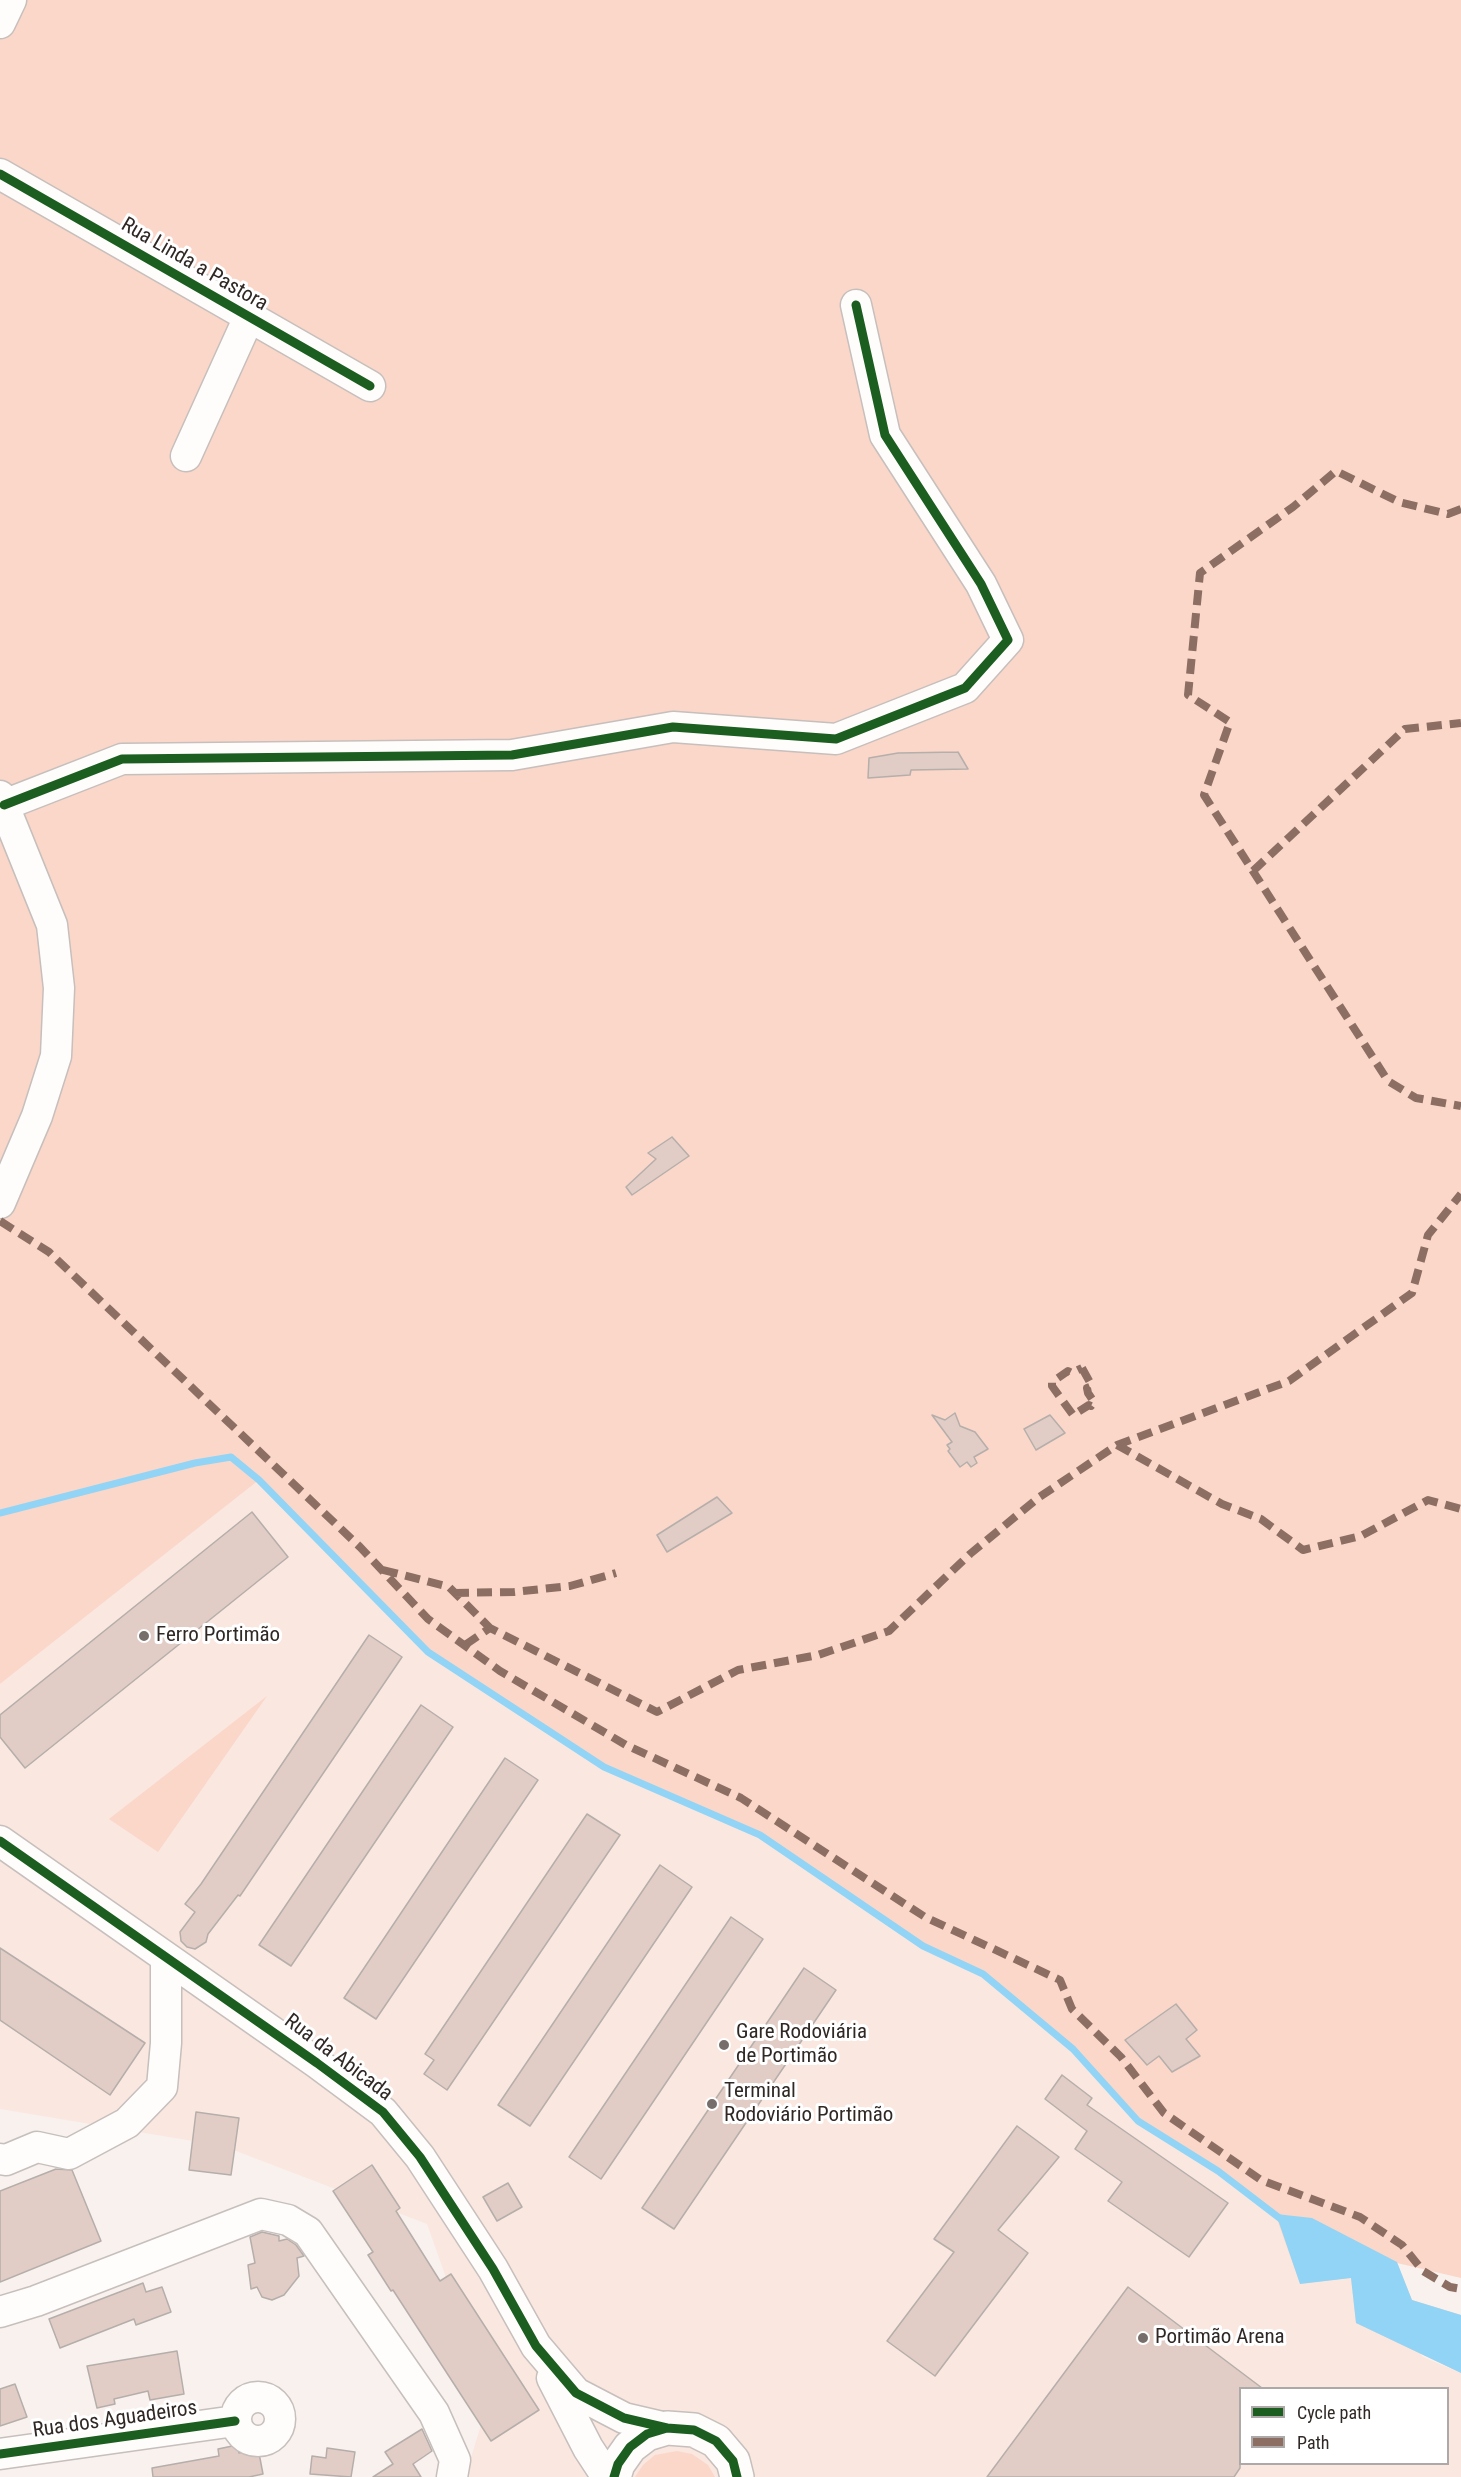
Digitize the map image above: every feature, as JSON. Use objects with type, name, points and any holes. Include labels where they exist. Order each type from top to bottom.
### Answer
[{"type":"main road","points":[[614,2477],[618,2464],[630,2446],[647,2434],[667,2428],[694,2430],[716,2442],[733,2461],[737,2477]]},
{"type":"street","points":[[0,23],[11,0]]},
{"type":"street","name":"Rua Linda a Pastora","points":[[0,174],[370,386]]},
{"type":"street","points":[[0,1203],[38,1116],[56,1056],[59,988],[52,926],[2,801],[122,759],[512,755],[673,727],[836,740],[964,688],[1008,640],[981,584],[885,435],[856,305]]},
{"type":"street","points":[[186,456],[249,317]]},
{"type":"street","name":"Rua da Abicada","points":[[0,1841],[383,2112],[420,2157],[493,2269],[536,2346],[576,2393],[624,2418],[667,2428]]},
{"type":"street","points":[[0,2159],[6,2160],[37,2147],[69,2154],[127,2122],[162,2087],[166,2043],[166,1958]]},
{"type":"street","points":[[0,2312],[261,2214],[288,2220],[308,2232],[434,2413],[455,2460],[452,2477]]},
{"type":"street","points":[[536,2346],[588,2448],[607,2477]]},
{"type":"street","name":"Rua dos Aguadeiros","points":[[0,2454],[235,2421]]},
{"type":"shaded area","points":[[0,0],[1461,0],[1461,2278],[1397,2263],[1412,2300],[1461,2315],[1461,2373],[1356,2323],[1351,2278],[1300,2284],[1275,2214],[1218,2171],[1138,2121],[1073,2049],[983,1974],[923,1946],[760,1835],[604,1767],[428,1652],[259,1480],[0,1684]]},
{"type":"shaded area","points":[[259,1480],[428,1652],[604,1767],[760,1835],[923,1946],[983,1974],[1073,2049],[1138,2121],[1218,2171],[1275,2214],[1300,2284],[1352,2278],[1423,2357],[1461,2373],[1461,2477],[465,2477],[489,2399],[427,2224],[223,2146],[0,2109],[0,1684]]},
{"type":"shaded area","points":[[267,1696],[158,1852],[109,1819]]},
{"type":"shaded area","points":[[677,2451],[692,2454],[708,2465],[715,2477],[635,2477],[643,2465],[655,2455]]},
{"type":"water","points":[[1276,2214],[1312,2218],[1397,2262],[1412,2300],[1461,2315],[1461,2373],[1356,2323],[1351,2278],[1300,2284]]},
{"type":"building","points":[[958,752],[968,769],[911,770],[910,775],[868,778],[869,758],[898,753]]},
{"type":"building","points":[[672,1137],[689,1156],[632,1195],[626,1187],[656,1159],[648,1153]]},
{"type":"building","points":[[955,1413],[960,1426],[975,1432],[988,1449],[974,1457],[977,1463],[971,1467],[967,1462],[960,1467],[948,1451],[950,1449],[947,1445],[952,1442],[932,1415],[945,1420]]},
{"type":"building","points":[[1050,1415],[1065,1433],[1036,1450],[1024,1429]]},
{"type":"building","points":[[717,1497],[732,1513],[667,1552],[657,1535]]},
{"type":"building","name":"Ferro Portimão","points":[[252,1512],[288,1557],[25,1768],[0,1737],[0,1715]]},
{"type":"building","points":[[369,1635],[402,1657],[240,1896],[238,1895],[208,1934],[206,1942],[195,1949],[187,1947],[181,1941],[180,1932],[195,1912],[185,1904],[201,1884]]},
{"type":"building","points":[[421,1705],[453,1727],[291,1966],[259,1945]]},
{"type":"building","points":[[505,1758],[538,1780],[376,2019],[344,1998]]},
{"type":"building","points":[[587,1814],[620,1835],[447,2090],[424,2074],[434,2060],[425,2054]]},
{"type":"building","points":[[660,1865],[692,1887],[530,2126],[498,2105]]},
{"type":"building","points":[[731,1917],[763,1939],[601,2179],[569,2157]]},
{"type":"building","points":[[0,1948],[145,2043],[110,2095],[0,2020]]},
{"type":"building","points":[[804,1968],[836,1990],[674,2229],[642,2208]]},
{"type":"building","points":[[1176,2004],[1197,2030],[1186,2039],[1200,2056],[1172,2072],[1159,2056],[1147,2065],[1125,2040]]},
{"type":"building","points":[[1062,2075],[1092,2098],[1087,2105],[1228,2203],[1189,2257],[1108,2201],[1122,2182],[1075,2149],[1087,2131],[1045,2099]]},
{"type":"building","points":[[196,2112],[239,2118],[231,2175],[189,2170]]},
{"type":"building","points":[[1017,2126],[1059,2157],[998,2230],[1028,2253],[935,2376],[887,2341],[954,2252],[934,2239]]},
{"type":"building","points":[[372,2165],[400,2208],[396,2211],[440,2281],[451,2274],[539,2410],[491,2441],[368,2255],[373,2252],[333,2191]]},
{"type":"building","points":[[56,2169],[72,2170],[101,2241],[0,2282],[0,2191]]},
{"type":"building","points":[[508,2183],[522,2207],[497,2221],[483,2197]]},
{"type":"building","points":[[262,2232],[279,2236],[279,2241],[287,2239],[296,2245],[304,2256],[297,2258],[299,2276],[284,2295],[272,2300],[262,2297],[257,2287],[251,2289],[248,2265],[255,2263],[250,2237]]},
{"type":"building","points":[[143,2283],[146,2292],[162,2287],[171,2312],[136,2325],[134,2319],[60,2348],[49,2319]]},
{"type":"building","name":"Portimão Arena","points":[[1128,2287],[1261,2387],[1239,2387],[1240,2468],[1234,2477],[987,2477]]},
{"type":"building","points":[[177,2351],[184,2394],[150,2400],[148,2391],[114,2399],[115,2404],[97,2408],[87,2366]]},
{"type":"building","points":[[15,2384],[27,2417],[0,2426],[0,2389]]},
{"type":"building","points":[[422,2429],[432,2451],[413,2464],[421,2477],[373,2477],[393,2464],[385,2452]]},
{"type":"building","points":[[237,2445],[239,2453],[258,2448],[263,2474],[249,2477],[153,2477],[152,2468],[219,2456],[218,2449]]},
{"type":"building","points":[[327,2448],[355,2452],[351,2477],[310,2474],[312,2456],[326,2458]]},
{"type":"waterway","points":[[0,1513],[195,1463],[231,1457],[259,1480],[428,1652],[604,1767],[760,1835],[923,1946],[983,1974],[1073,2049],[1138,2121],[1218,2171],[1282,2220]]},
{"type":"marked path","points":[[1461,509],[1448,514],[1399,502],[1336,471],[1293,507],[1200,573],[1188,695],[1230,722],[1204,795],[1388,1081],[1416,1098],[1461,1106]]},
{"type":"marked path","points":[[1253,871],[1405,729],[1461,723]]},
{"type":"marked path","points":[[465,1645],[490,1628],[657,1712],[738,1670],[818,1655],[889,1631],[970,1554],[1038,1498],[1117,1445],[1289,1381],[1412,1293],[1428,1235],[1461,1194]]},
{"type":"marked path","points":[[0,1221],[49,1252],[360,1547],[428,1619],[500,1671],[626,1745],[741,1798],[925,1917],[1060,1980],[1072,2009],[1121,2057],[1164,2113],[1261,2180],[1360,2217],[1402,2245],[1423,2271],[1450,2287],[1461,2289]]},
{"type":"marked path","points":[[1082,1368],[1092,1386],[1087,1388],[1094,1402],[1091,1406],[1073,1415],[1052,1386],[1052,1382],[1068,1371],[1072,1373],[1082,1368]]},
{"type":"marked path","points":[[1117,1445],[1222,1504],[1261,1519],[1303,1550],[1361,1536],[1428,1500],[1461,1509]]},
{"type":"marked path","points":[[383,1570],[449,1587],[490,1628]]},
{"type":"marked path","points":[[454,1593],[514,1592],[570,1586],[616,1573]]},
{"type":"cycle path","points":[[0,174],[370,386]]},
{"type":"cycle path","points":[[4,805],[122,759],[512,755],[673,727],[836,739],[965,688],[1008,640],[981,584],[885,435],[856,305]]},
{"type":"cycle path","points":[[0,1841],[317,2063],[383,2112],[420,2157],[493,2269],[536,2346],[576,2393],[624,2418],[667,2428]]},
{"type":"cycle path","points":[[0,2454],[235,2421]]},
{"type":"cycle path","points":[[614,2477],[618,2464],[630,2447],[647,2434],[667,2428],[694,2430],[716,2441],[733,2461],[737,2477]]},
{"type":"place","name":"Ferro Portimão","points":[[144,1636]]},
{"type":"place","name":"Gare Rodoviária de Portimão","points":[[724,2045]]},
{"type":"place","name":"Terminal Rodoviário Portimão","points":[[712,2104]]},
{"type":"place","name":"Portimão Arena","points":[[1143,2338]]}]
